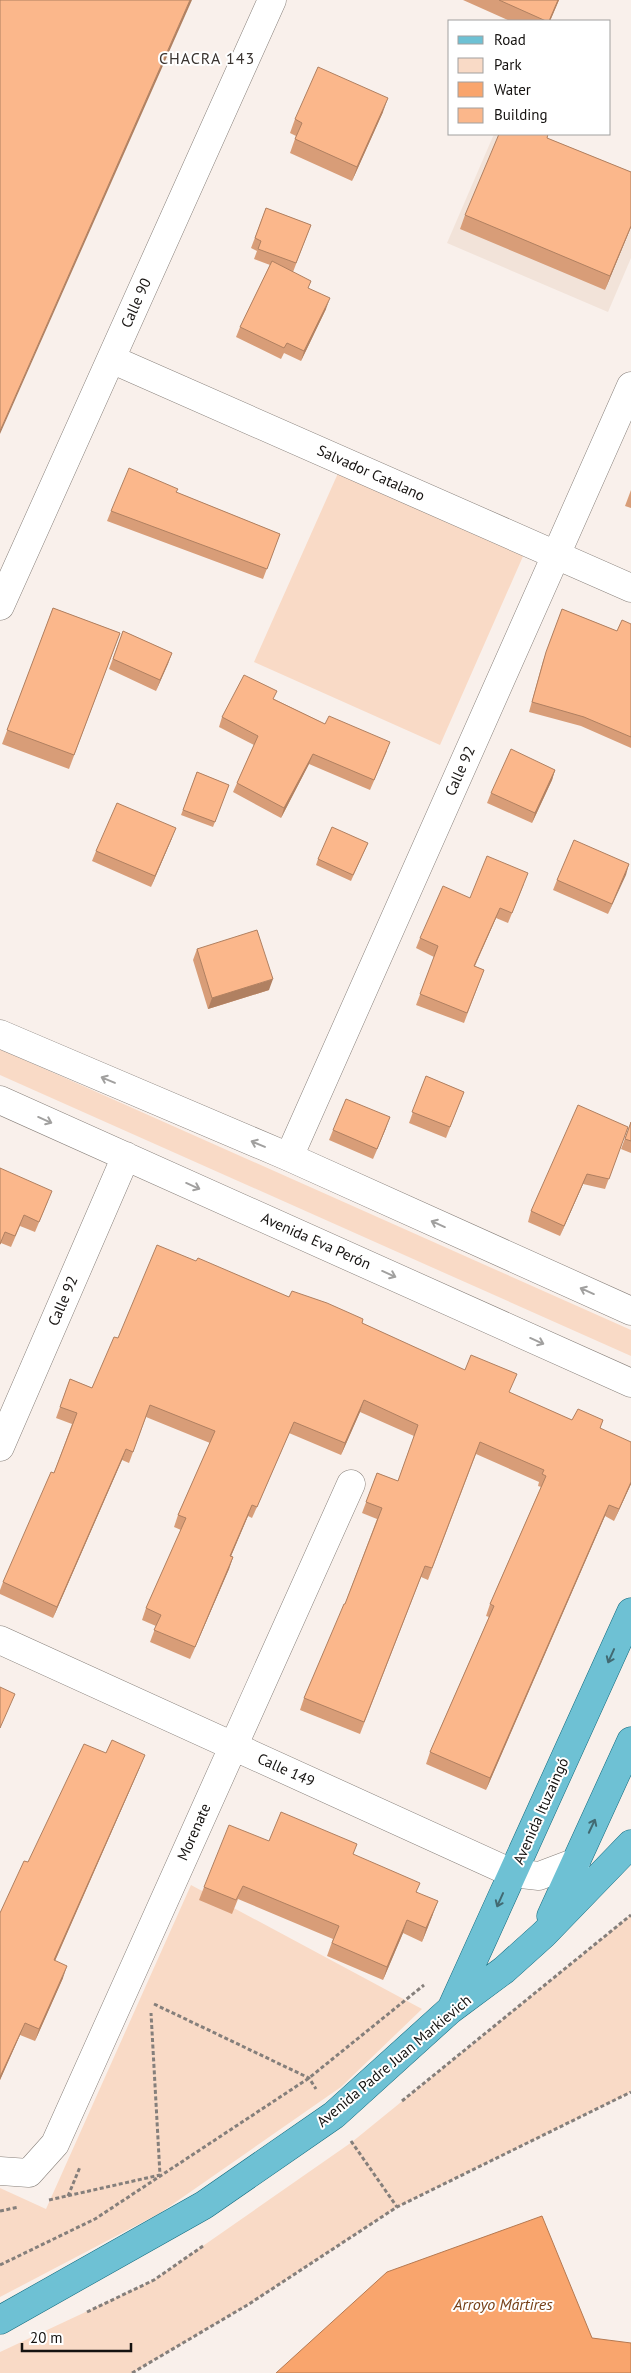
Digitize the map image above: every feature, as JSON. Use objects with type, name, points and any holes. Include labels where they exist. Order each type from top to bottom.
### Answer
[{"type":"main road","name":"Avenida Ituzaingó","points":[[450,2010],[631,1612]]},
{"type":"main road","points":[[544,1934],[631,1741]]},
{"type":"main road","name":"Avenida Padre Juan Markievich","points":[[0,2320],[204,2205],[334,2115],[450,2010],[504,1970],[544,1934],[631,1844]]},
{"type":"street","name":"Calle 90","points":[[0,606],[272,0]]},
{"type":"street","name":"Salvador Catalano","points":[[111,359],[557,553],[631,588]]},
{"type":"street","name":"Calle 92","points":[[288,1157],[631,386]]},
{"type":"street","points":[[0,1034],[288,1157],[631,1311]]},
{"type":"street","name":"Avenida Eva Perón","points":[[0,1100],[631,1383]]},
{"type":"street","name":"Calle 92","points":[[0,1447],[126,1156]]},
{"type":"street","name":"Morenate","points":[[0,2171],[29,2174],[55,2144],[351,1484]]},
{"type":"street","name":"Calle 149","points":[[0,1640],[512,1873],[539,1876],[576,1862]]},
{"type":"path","points":[[0,2265],[95,2220],[308,2078],[430,1980]]},
{"type":"path","points":[[160,2176],[150,2002],[308,2078],[397,2207]]},
{"type":"path","points":[[132,2373],[249,2304],[397,2207],[631,2092]]},
{"type":"path","points":[[68,2196],[83,2161]]},
{"type":"path","points":[[48,2200],[160,2176]]},
{"type":"path","points":[[0,2211],[29,2204]]},
{"type":"shaded area","points":[[494,135],[525,135],[631,180],[631,258],[608,312],[447,243]]},
{"type":"green space","points":[[339,471],[524,554],[440,745],[254,662]]},
{"type":"green space","points":[[0,1049],[631,1330],[631,1356],[0,1075]]},
{"type":"green space","points":[[191,1885],[422,2009],[341,2087],[160,2213],[0,2297],[0,2188],[46,2209]]},
{"type":"green space","points":[[631,1915],[631,2092],[397,2207],[249,2304],[132,2373],[0,2373],[0,2352],[154,2280],[352,2142]]},
{"type":"water","name":"Arroyo Mártires","points":[[542,2216],[592,2338],[631,2343],[631,2373],[276,2373],[387,2272]]},
{"type":"building","points":[[0,0],[190,0],[0,431]]},
{"type":"building","points":[[499,0],[558,0],[549,20],[544,20]]},
{"type":"building","points":[[318,67],[388,98],[357,167],[295,139],[302,123],[295,119]]},
{"type":"building","points":[[499,135],[548,135],[547,138],[631,172],[631,226],[610,276],[465,215]]},
{"type":"building","points":[[266,208],[311,225],[296,263],[258,249],[261,241],[255,238]]},
{"type":"building","points":[[272,261],[311,281],[308,288],[330,298],[304,351],[287,343],[284,348],[240,327]]},
{"type":"building","points":[[129,468],[178,489],[176,492],[280,534],[267,569],[111,511]]},
{"type":"building","points":[[53,608],[120,633],[74,755],[7,730]]},
{"type":"building","points":[[562,609],[617,631],[622,620],[631,624],[631,737],[584,717],[532,702],[546,652]]},
{"type":"building","points":[[123,631],[172,653],[160,680],[113,659]]},
{"type":"building","points":[[244,675],[277,691],[273,699],[325,724],[329,716],[390,742],[374,780],[313,754],[284,808],[237,783],[258,736],[222,717]]},
{"type":"building","points":[[511,749],[555,770],[535,813],[491,793]]},
{"type":"building","points":[[197,772],[229,785],[215,822],[183,810]]},
{"type":"building","points":[[117,803],[176,828],[155,876],[96,851]]},
{"type":"building","points":[[332,827],[368,843],[353,875],[318,859]]},
{"type":"building","points":[[574,840],[629,864],[612,904],[557,880]]},
{"type":"building","points":[[487,856],[528,873],[512,913],[500,908],[474,966],[484,970],[467,1013],[420,994],[438,946],[420,938],[443,886],[470,898]]},
{"type":"building","points":[[257,930],[273,979],[212,998],[197,949]]},
{"type":"building","points":[[426,1076],[464,1092],[450,1127],[412,1112]]},
{"type":"building","points":[[346,1099],[390,1117],[377,1149],[333,1130]]},
{"type":"building","points":[[578,1105],[628,1127],[609,1179],[587,1174],[564,1226],[531,1211]]},
{"type":"building","points":[[631,1122],[631,1141],[625,1139]]},
{"type":"building","points":[[0,1168],[52,1191],[39,1222],[24,1215],[15,1236],[5,1232],[0,1244]]},
{"type":"building","points":[[157,1245],[196,1261],[198,1258],[289,1297],[292,1291],[327,1303],[363,1319],[362,1323],[465,1370],[471,1355],[517,1374],[509,1392],[572,1420],[578,1409],[603,1420],[600,1428],[631,1442],[631,1482],[619,1509],[609,1505],[490,1778],[430,1752],[494,1606],[490,1604],[546,1476],[542,1474],[544,1470],[480,1442],[432,1568],[425,1566],[364,1722],[304,1698],[345,1604],[382,1508],[366,1502],[377,1473],[398,1481],[418,1425],[364,1400],[345,1443],[294,1422],[257,1507],[252,1505],[230,1556],[233,1557],[195,1647],[154,1630],[161,1615],[146,1608],[186,1518],[178,1515],[215,1431],[150,1405],[133,1452],[126,1449],[57,1607],[3,1582],[51,1472],[54,1473],[77,1413],[60,1407],[70,1379],[92,1388],[114,1337],[118,1338]]},
{"type":"building","points":[[0,1687],[15,1694],[0,1728]]},
{"type":"building","points":[[112,1740],[145,1755],[54,1960],[67,1966],[39,2029],[25,2023],[0,2077],[0,1913],[24,1861],[28,1862],[84,1744],[106,1753]]},
{"type":"building","points":[[281,1812],[357,1844],[353,1854],[420,1883],[416,1892],[438,1901],[426,1928],[407,1920],[387,1967],[332,1943],[339,1926],[243,1886],[236,1900],[204,1887],[229,1825],[269,1841]]},
{"type":"district","name":"CHACRA 143","points":[[207,58]]}]
